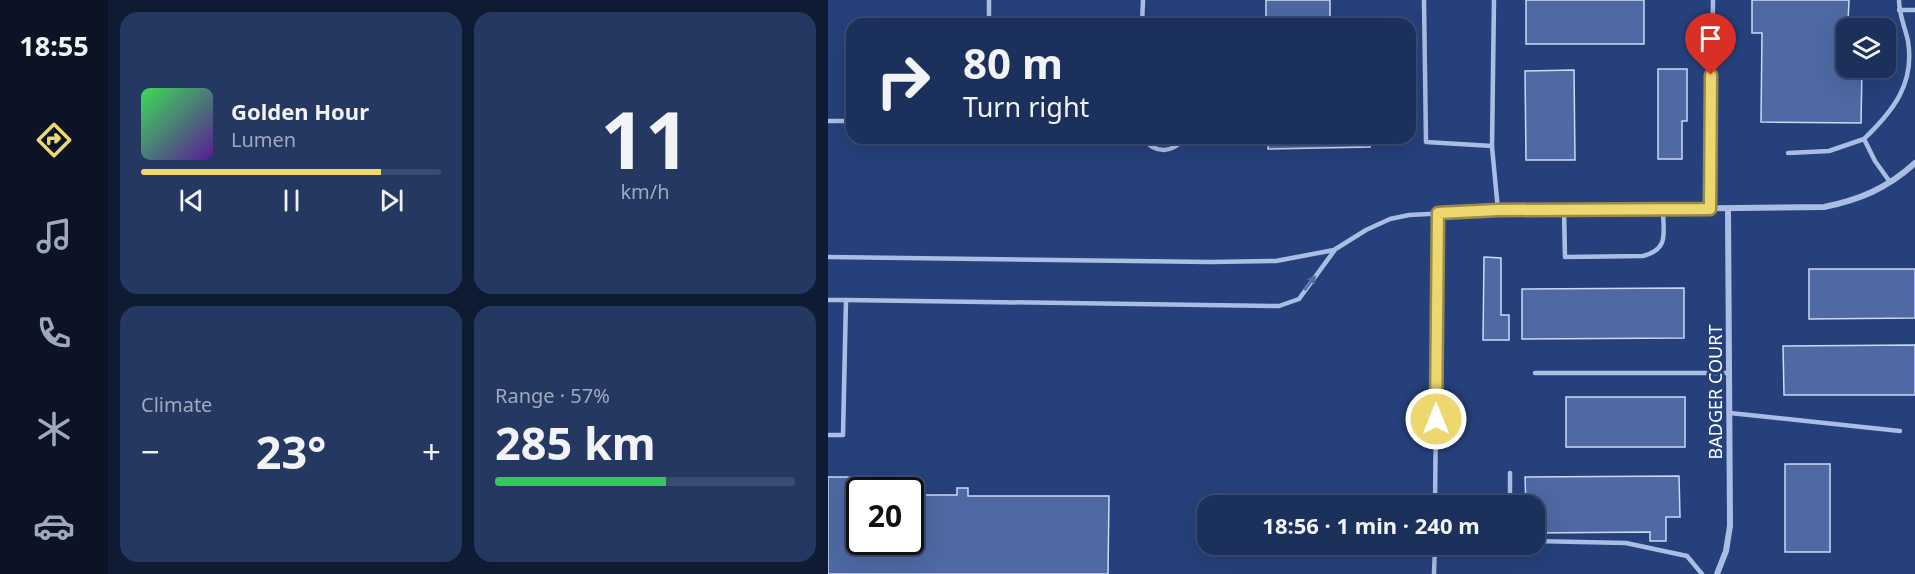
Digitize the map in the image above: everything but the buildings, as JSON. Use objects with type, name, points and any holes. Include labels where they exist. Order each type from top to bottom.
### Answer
[{"type":"street","points":[[1486,211],[1824,207],[1848,202],[1877,191],[1915,163]]},
{"type":"street","name":"BADGER COURT","points":[[1717,574],[1726,551],[1730,526],[1728,208]]},
{"type":"lane","points":[[989,0],[989,18]]},
{"type":"lane","points":[[1142,18],[1143,0]]},
{"type":"lane","points":[[1424,0],[1426,142],[1492,146]]},
{"type":"lane","points":[[1494,0],[1492,146],[1498,210]]},
{"type":"lane","points":[[1710,209],[1713,0]]},
{"type":"lane","points":[[1788,153],[1829,151],[1864,139],[1893,107],[1904,89],[1908,73],[1908,42],[1899,10],[1899,0]]},
{"type":"lane","points":[[1899,10],[1915,10]]},
{"type":"lane","points":[[828,121],[846,121]]},
{"type":"lane","points":[[1864,139],[1890,182]]},
{"type":"lane","points":[[1147,144],[1159,150],[1172,149],[1178,144]]},
{"type":"lane","points":[[1564,210],[1565,256],[1643,256],[1653,254],[1663,243],[1663,209]]},
{"type":"lane","points":[[828,257],[1276,261],[1334,250],[1390,219],[1409,215],[1486,211]]},
{"type":"lane","points":[[1435,495],[1438,213]]},
{"type":"lane","points":[[828,300],[1279,306],[1299,298],[1334,250]]},
{"type":"lane","points":[[828,435],[843,435],[846,300]]},
{"type":"lane","points":[[1535,373],[1730,373]]},
{"type":"lane","points":[[1730,413],[1900,431]]},
{"type":"lane","points":[[1510,473],[1510,495]]},
{"type":"lane","points":[[1545,540],[1626,543],[1687,556],[1702,574]]},
{"type":"lane","points":[[1434,574],[1435,555]]},
{"type":"route","points":[[1436,419],[1438,213],[1498,210],[1710,209],[1711,75]]}]
